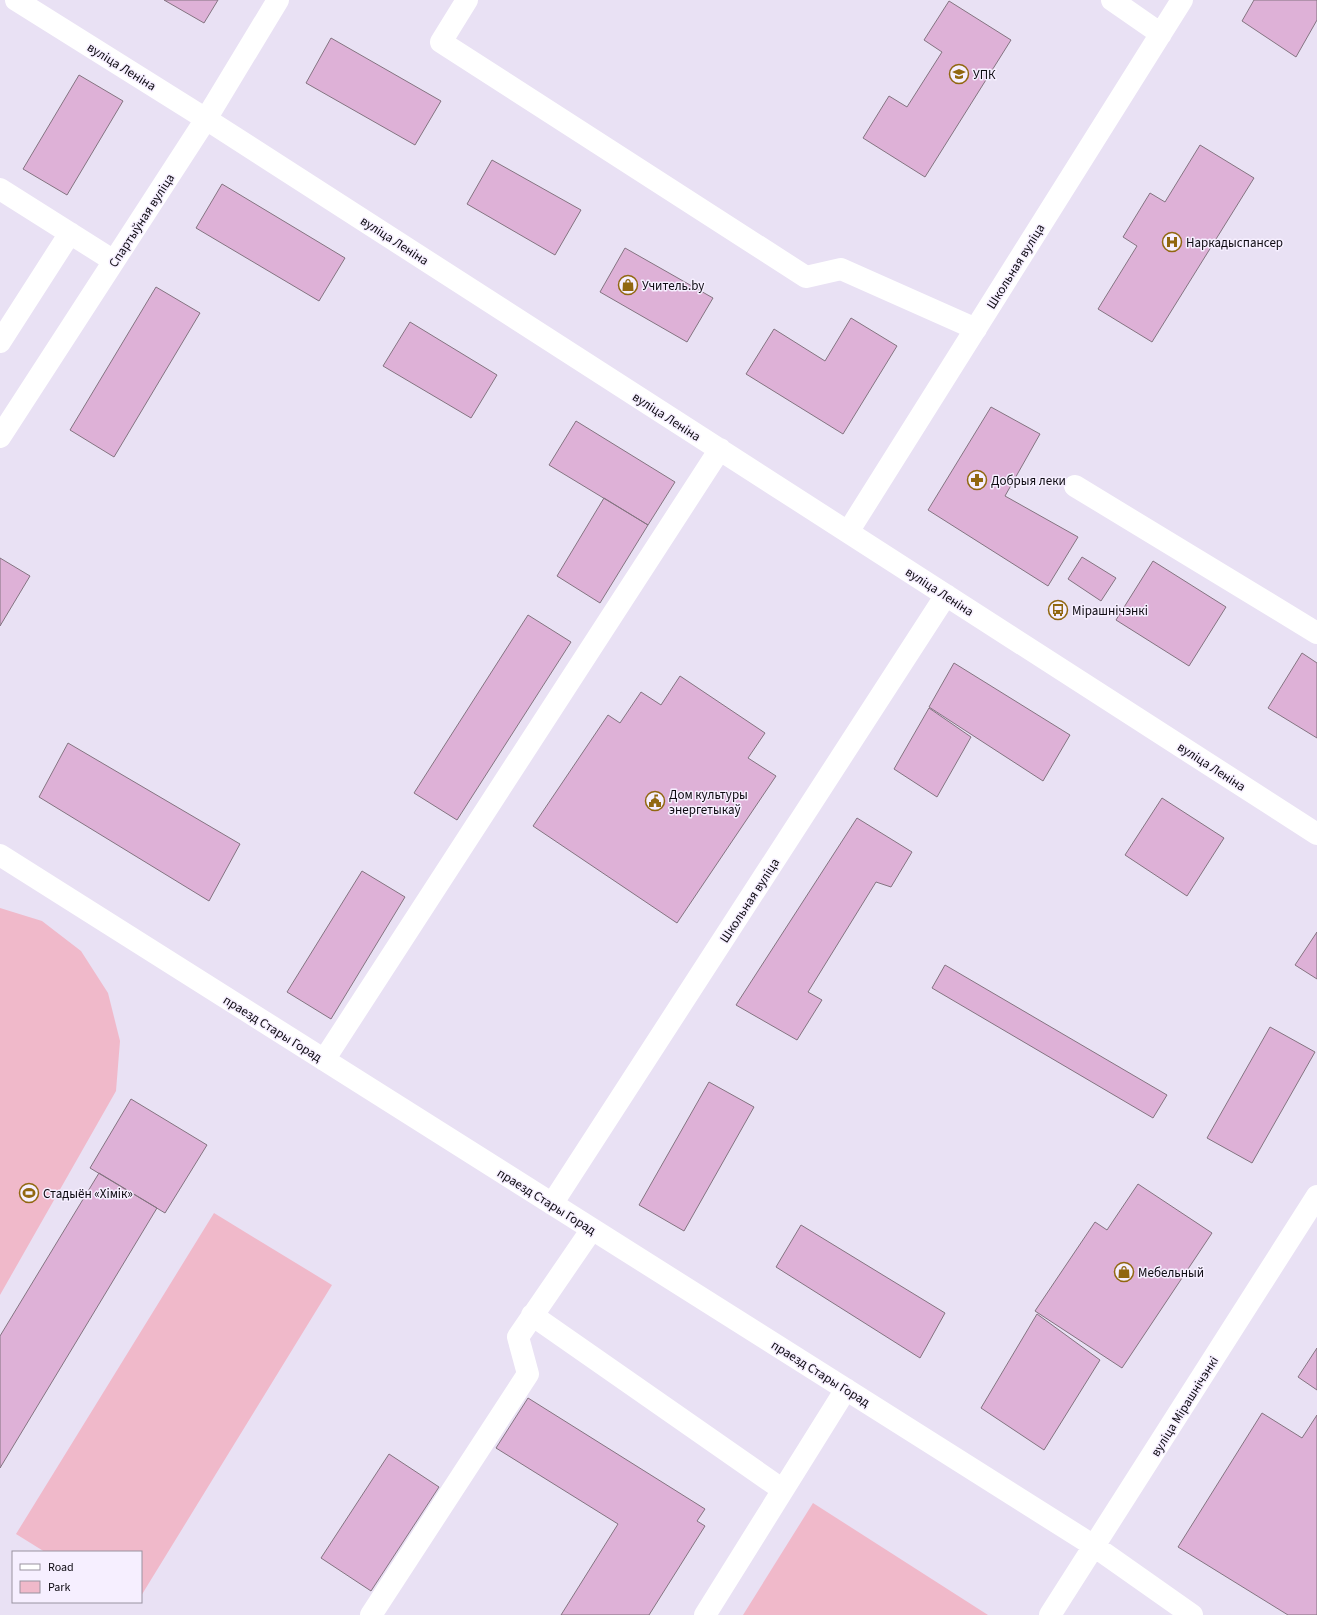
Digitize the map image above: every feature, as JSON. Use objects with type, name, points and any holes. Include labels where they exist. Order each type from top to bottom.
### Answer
[{"type":"street","name":"вуліца Леніна","points":[[16,0],[206,119],[1317,834]]},
{"type":"street","points":[[467,0],[442,42],[448,46],[806,277],[842,269],[976,329]]},
{"type":"street","points":[[1112,0],[1160,34]]},
{"type":"street","name":"Школьная вуліца","points":[[848,532],[1182,0]]},
{"type":"street","name":"Спартыўная вуліца","points":[[0,437],[206,119],[276,1]]},
{"type":"street","points":[[0,189],[114,261]]},
{"type":"street","points":[[0,342],[70,233]]},
{"type":"street","points":[[324,1060],[720,449]]},
{"type":"street","points":[[1075,486],[1317,633]]},
{"type":"street","name":"Школьная вуліца","points":[[552,1204],[946,595]]},
{"type":"street","name":"праезд Стары Горад","points":[[0,855],[1094,1546],[1192,1615]]},
{"type":"street","name":"вуліца Мірашнічэнкі","points":[[1050,1615],[1317,1196]]},
{"type":"street","points":[[371,1615],[528,1374],[518,1337],[592,1229]]},
{"type":"street","points":[[532,1315],[783,1490]]},
{"type":"street","points":[[705,1615],[846,1389]]},
{"type":"green space","name":"Стадыён «Хімік»","points":[[0,908],[42,921],[81,951],[108,993],[120,1041],[116,1091],[0,1295]]},
{"type":"green space","points":[[214,1213],[332,1285],[142,1594],[142,1551],[43,1551],[16,1534]]},
{"type":"green space","points":[[813,1503],[988,1615],[743,1615]]},
{"type":"building","points":[[164,0],[218,0],[204,23]]},
{"type":"building","points":[[1254,0],[1317,0],[1317,20],[1296,57],[1242,21]]},
{"type":"building","name":"УПК","points":[[949,1],[1011,40],[925,177],[863,138],[889,96],[907,107],[942,52],[924,40]]},
{"type":"building","points":[[331,38],[441,101],[415,145],[306,83]]},
{"type":"building","points":[[79,75],[123,101],[67,195],[23,169]]},
{"type":"building","name":"Наркадыспансер","points":[[1200,145],[1254,178],[1152,342],[1098,309],[1137,246],[1123,237],[1150,193],[1165,202]]},
{"type":"building","points":[[492,160],[581,210],[555,255],[467,204]]},
{"type":"building","points":[[222,184],[345,258],[319,301],[196,228]]},
{"type":"building","points":[[625,248],[713,298],[687,342],[600,292]]},
{"type":"building","points":[[156,287],[200,313],[114,457],[70,430]]},
{"type":"building","points":[[851,318],[897,346],[843,434],[746,374],[774,329],[825,361]]},
{"type":"building","points":[[410,322],[497,375],[471,418],[383,366]]},
{"type":"building","points":[[991,407],[1040,434],[1005,496],[1078,537],[1048,586],[928,510]]},
{"type":"building","points":[[576,421],[675,482],[648,525],[549,465]]},
{"type":"building","points":[[604,498],[648,525],[600,603],[557,576]]},
{"type":"building","points":[[1082,557],[1116,578],[1101,601],[1068,579]]},
{"type":"building","points":[[0,558],[30,576],[0,626]]},
{"type":"building","points":[[1153,561],[1226,607],[1189,666],[1116,620]]},
{"type":"building","points":[[528,615],[571,642],[457,820],[414,793]]},
{"type":"building","points":[[1302,653],[1317,663],[1317,738],[1268,708]]},
{"type":"building","points":[[954,663],[1070,735],[1043,781],[929,707]]},
{"type":"building","name":"Дом культуры энергетыкаў","points":[[680,676],[765,733],[748,758],[776,776],[677,923],[533,826],[608,715],[620,723],[641,692],[661,705]]},
{"type":"building","points":[[929,708],[971,737],[937,797],[894,769]]},
{"type":"building","points":[[68,743],[240,844],[209,901],[39,797]]},
{"type":"building","points":[[1162,798],[1224,838],[1187,896],[1125,855]]},
{"type":"building","points":[[857,818],[912,852],[891,887],[876,882],[808,992],[822,1000],[797,1040],[736,1005]]},
{"type":"building","points":[[362,871],[405,897],[331,1019],[287,992]]},
{"type":"building","points":[[1317,932],[1317,979],[1295,965]]},
{"type":"building","points":[[945,965],[1167,1095],[1153,1118],[932,988]]},
{"type":"building","points":[[1270,1027],[1315,1052],[1252,1163],[1207,1138]]},
{"type":"building","points":[[709,1082],[754,1107],[684,1231],[639,1205]]},
{"type":"building","points":[[131,1099],[207,1145],[165,1213],[90,1168]]},
{"type":"building","points":[[99,1173],[157,1208],[0,1468],[0,1336]]},
{"type":"building","name":"Мебельный","points":[[1138,1184],[1212,1233],[1122,1368],[1035,1311],[1095,1222],[1107,1230]]},
{"type":"building","points":[[801,1225],[945,1313],[920,1358],[776,1267]]},
{"type":"building","points":[[1037,1314],[1100,1360],[1044,1450],[981,1408]]},
{"type":"building","points":[[1317,1348],[1317,1390],[1298,1377]]},
{"type":"building","points":[[528,1398],[705,1509],[697,1521],[705,1526],[649,1615],[561,1615],[618,1524],[496,1448]]},
{"type":"building","points":[[1262,1413],[1302,1438],[1317,1415],[1317,1615],[1288,1615],[1178,1547]]},
{"type":"building","points":[[389,1454],[439,1487],[371,1591],[321,1558]]},
{"type":"place","name":"УПК","points":[[959,74]]},
{"type":"place","name":"Наркадыспансер","points":[[1172,242]]},
{"type":"place","name":"Учитель.by","points":[[628,285]]},
{"type":"place","name":"Добрыя леки","points":[[977,480]]},
{"type":"place","name":"Мірашнічэнкі","points":[[1058,610]]},
{"type":"place","name":"Дом культуры энергетыкаў","points":[[655,801]]},
{"type":"place","name":"Стадыён «Хімік»","points":[[29,1193]]},
{"type":"place","name":"Мебельный","points":[[1124,1272]]}]
